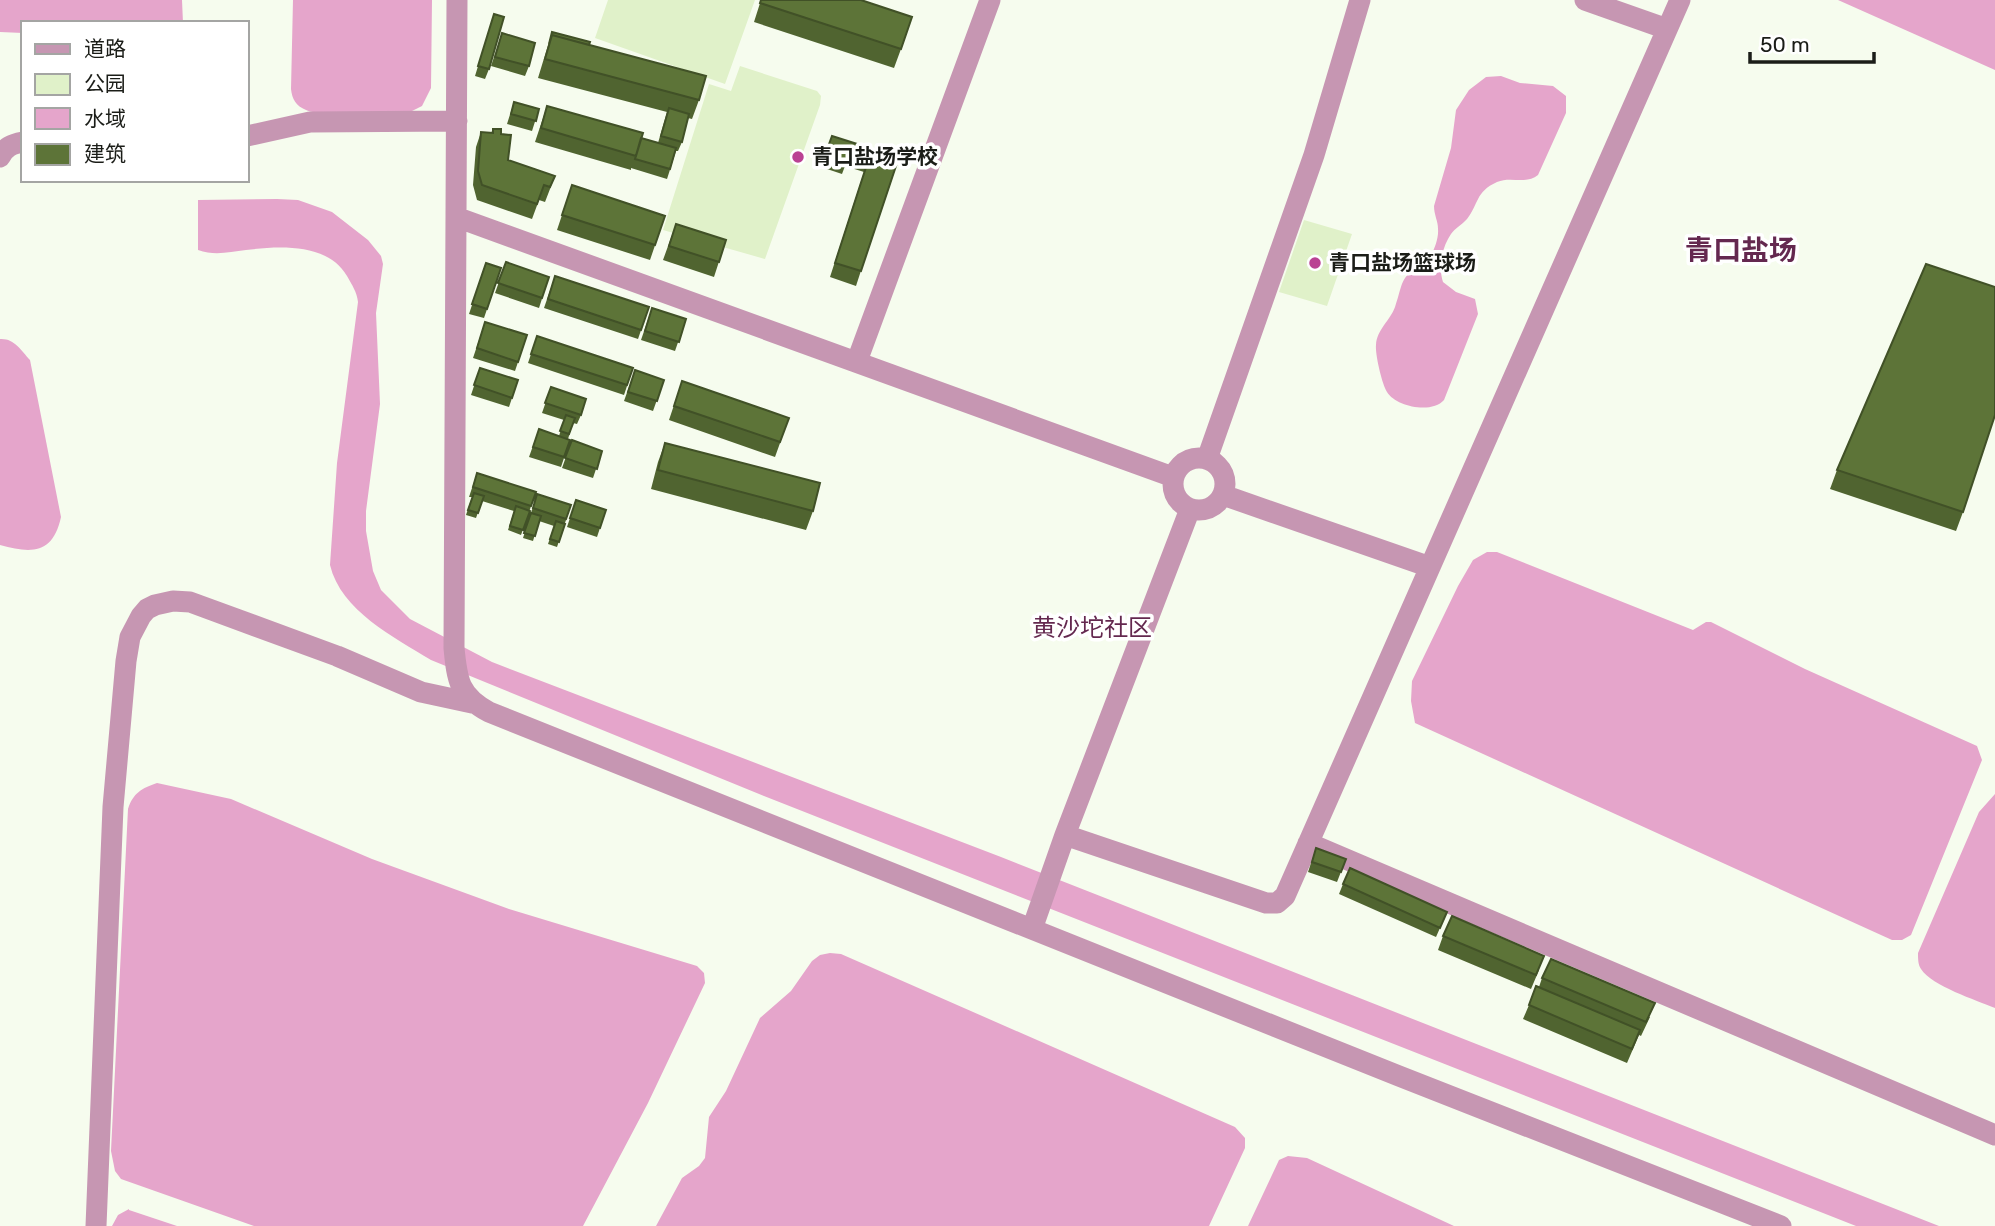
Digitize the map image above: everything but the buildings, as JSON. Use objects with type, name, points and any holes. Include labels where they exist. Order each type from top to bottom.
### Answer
[{"type":"street","points":[[457,0],[454,648],[461,687],[472,703]]},
{"type":"street","points":[[857,361],[990,0]]},
{"type":"street","points":[[1207,459],[1314,155],[1360,0]]},
{"type":"street","points":[[1585,0],[1667,29]]},
{"type":"street","points":[[1065,835],[1266,903],[1276,903],[1285,897],[1679,0]]},
{"type":"street","points":[[248,136],[310,122],[457,121]]},
{"type":"street","points":[[0,157],[4,150],[14,143],[21,142]]},
{"type":"street","points":[[456,217],[1173,477]]},
{"type":"street","points":[[1200,457],[1207,459],[1223,473],[1223,495],[1213,506],[1190,509],[1177,500],[1173,492],[1173,477],[1180,465],[1186,461],[1200,457]]},
{"type":"street","points":[[1223,495],[1430,567]]},
{"type":"street","points":[[1032,929],[1065,835],[1190,509]]},
{"type":"street","points":[[96,1226],[116,767],[126,661],[130,637],[141,616],[155,605],[173,601],[190,602],[337,656],[421,692],[472,703],[1781,1226]]},
{"type":"street","points":[[1308,843],[1995,1135]]},
{"type":"green space","points":[[608,0],[755,0],[725,84],[595,38]]},
{"type":"green space","points":[[740,66],[817,91],[821,96],[765,259],[663,230],[709,84],[731,91]]},
{"type":"green space","name":"青口盐场篮球场","points":[[1304,220],[1352,234],[1327,306],[1279,292]]},
{"type":"water","points":[[0,0],[182,0],[183,21],[21,21],[21,33],[0,32]]},
{"type":"water","points":[[293,0],[432,0],[431,88],[422,106],[412,111],[341,114],[314,112],[300,106],[291,89]]},
{"type":"water","points":[[1838,0],[1995,0],[1995,70]]},
{"type":"water","points":[[1501,76],[1520,83],[1553,86],[1566,96],[1566,113],[1538,175],[1528,179],[1502,180],[1490,186],[1481,194],[1471,214],[1448,239],[1441,264],[1443,282],[1456,292],[1475,299],[1478,314],[1444,400],[1431,407],[1406,405],[1398,402],[1385,388],[1377,355],[1377,339],[1393,312],[1407,275],[1428,263],[1435,247],[1438,229],[1434,206],[1451,148],[1456,110],[1469,90],[1486,77]]},
{"type":"water","points":[[198,200],[298,200],[332,212],[368,240],[381,256],[383,264],[376,313],[380,404],[366,511],[366,531],[373,571],[381,590],[410,619],[492,662],[1001,857],[1939,1226],[1856,1226],[764,796],[431,660],[401,642],[371,621],[345,596],[330,565],[337,463],[357,295],[339,265],[316,252],[288,248],[216,253],[198,250]]},
{"type":"water","points":[[0,339],[13,343],[30,360],[61,517],[53,538],[40,548],[31,550],[0,545]]},
{"type":"water","points":[[1487,552],[1497,552],[1693,630],[1711,622],[1805,669],[1977,746],[1982,760],[1911,935],[1902,940],[1892,940],[1415,723],[1411,701],[1412,681],[1473,560]]},
{"type":"water","points":[[157,783],[231,799],[372,859],[509,909],[697,966],[704,973],[705,983],[648,1103],[583,1226],[254,1226],[121,1179],[115,1171],[111,1151],[128,809],[139,792]]},
{"type":"water","points":[[1995,794],[1995,1008],[1935,981],[1920,967],[1918,953],[1979,812]]},
{"type":"water","points":[[841,954],[1235,1127],[1245,1138],[1245,1148],[1209,1226],[656,1226],[682,1178],[705,1158],[709,1117],[726,1091],[760,1018],[791,991],[812,961],[820,955]]},
{"type":"water","points":[[1288,1156],[1307,1158],[1454,1226],[1248,1226],[1279,1160]]},
{"type":"water","points":[[129,1209],[177,1226],[112,1226],[118,1215]]},
{"type":"place","name":"青口盐场学校","points":[[798,157]]},
{"type":"place","name":"青口盐场篮球场","points":[[1315,263]]},
{"type":"district","name":"青口盐场","points":[[1741,250]]},
{"type":"district","name":"黄沙坨社区","points":[[1092,628]]}]
